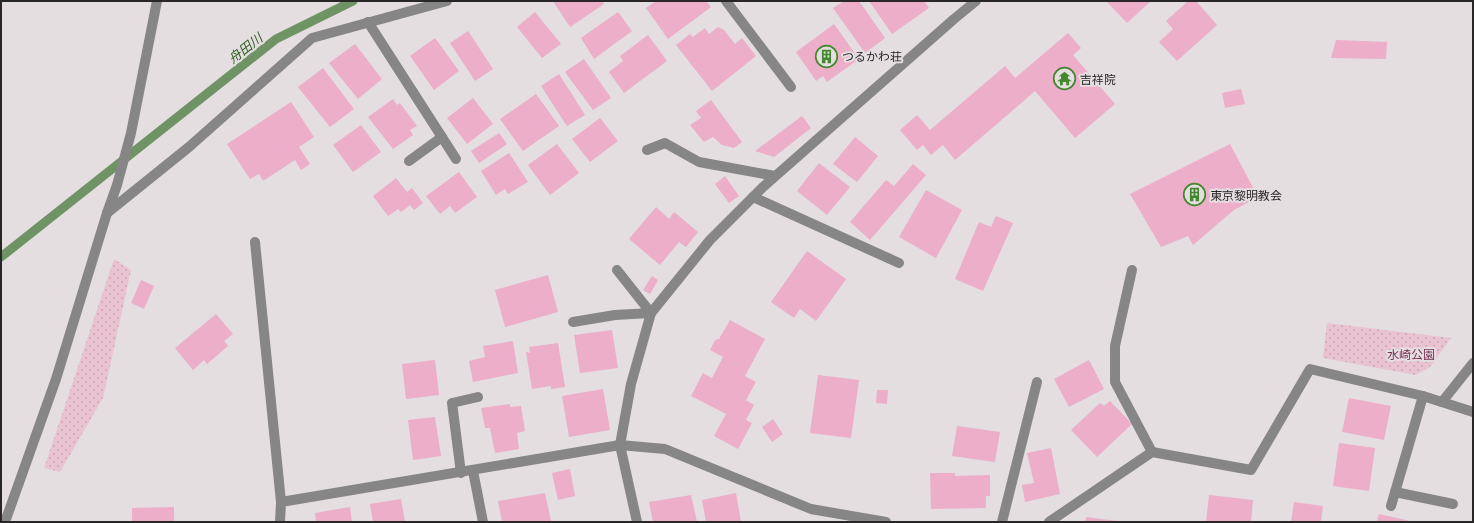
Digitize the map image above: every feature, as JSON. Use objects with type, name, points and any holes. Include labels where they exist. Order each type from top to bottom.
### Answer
[{"type":"street","points":[[5,522],[56,379],[107,213],[118,185],[131,133],[156,1]]},
{"type":"street","points":[[107,213],[132,195],[190,147],[312,38],[447,1]]},
{"type":"street","points":[[726,1],[791,87]]},
{"type":"street","points":[[637,522],[620,445],[631,384],[651,313],[710,240],[753,197],[775,176],[976,1]]},
{"type":"street","points":[[368,22],[456,159]]},
{"type":"street","points":[[409,160],[442,137]]},
{"type":"street","points":[[647,150],[665,143],[699,162],[775,176]]},
{"type":"street","points":[[753,197],[899,264]]},
{"type":"street","points":[[255,242],[281,502],[280,522]]},
{"type":"street","points":[[617,270],[651,313]]},
{"type":"street","points":[[1132,270],[1115,346],[1115,382],[1152,452]]},
{"type":"street","points":[[573,322],[615,315],[651,313]]},
{"type":"street","points":[[1442,402],[1473,363]]},
{"type":"street","points":[[1049,522],[1152,452],[1251,470],[1310,369],[1423,396],[1473,412]]},
{"type":"street","points":[[1002,522],[1037,382]]},
{"type":"street","points":[[1391,506],[1423,396]]},
{"type":"street","points":[[460,472],[452,403],[478,397]]},
{"type":"street","points":[[281,502],[473,471],[620,445],[664,449],[811,509],[886,522]]},
{"type":"street","points":[[473,471],[483,522]]},
{"type":"street","points":[[1395,492],[1453,504]]},
{"type":"green space","points":[[114,259],[131,270],[103,398],[60,472],[44,468]]},
{"type":"green space","name":"水崎公園","points":[[1327,323],[1451,338],[1430,367],[1416,375],[1323,358]]},
{"type":"building","points":[[553,1],[602,1],[604,4],[570,27]]},
{"type":"building","points":[[656,1],[706,1],[711,7],[668,39],[646,8]]},
{"type":"building","points":[[844,1],[859,1],[885,38],[865,53],[833,8]]},
{"type":"building","points":[[869,1],[924,1],[929,8],[892,34]]},
{"type":"building","points":[[1106,1],[1151,1],[1127,23]]},
{"type":"building","points":[[1188,1],[1196,1],[1217,25],[1177,61],[1159,42],[1173,29],[1166,21]]},
{"type":"building","points":[[535,12],[561,44],[542,58],[517,27]]},
{"type":"building","points":[[618,12],[632,31],[594,59],[581,38]]},
{"type":"building","name":"つるかわ荘","points":[[834,24],[859,59],[827,82],[823,76],[816,81],[796,52]]},
{"type":"building","points":[[718,27],[724,30],[735,44],[742,38],[756,56],[712,91],[676,45],[690,34],[693,37],[705,28],[709,34]]},
{"type":"building","points":[[468,31],[493,69],[475,81],[450,43]]},
{"type":"building","points":[[1068,33],[1081,48],[1073,55],[1115,104],[1075,138],[1035,91],[955,160],[943,145],[931,155],[923,145],[917,150],[900,130],[917,115],[930,130],[1005,66],[1015,78]]},
{"type":"building","points":[[648,35],[667,61],[624,93],[609,72],[623,61],[620,56]]},
{"type":"building","points":[[435,38],[459,71],[434,90],[410,56]]},
{"type":"building","points":[[1336,40],[1387,42],[1386,59],[1331,58]]},
{"type":"building","points":[[355,44],[382,79],[358,99],[329,63]]},
{"type":"building","points":[[584,59],[611,98],[593,110],[565,72]]},
{"type":"building","points":[[323,68],[354,109],[330,127],[298,87]]},
{"type":"building","points":[[559,74],[585,115],[567,126],[541,86]]},
{"type":"building","points":[[1241,89],[1245,104],[1225,108],[1222,93]]},
{"type":"building","points":[[536,94],[559,126],[523,151],[500,119]]},
{"type":"building","points":[[473,98],[493,124],[467,144],[447,118]]},
{"type":"building","points":[[393,99],[397,105],[400,103],[417,126],[410,130],[413,135],[393,149],[368,117]]},
{"type":"building","points":[[711,100],[742,142],[734,148],[722,145],[713,137],[704,142],[690,125],[701,118],[696,111]]},
{"type":"building","points":[[291,102],[314,137],[299,147],[310,164],[301,170],[295,160],[263,181],[259,174],[250,179],[227,144]]},
{"type":"building","points":[[802,116],[811,128],[774,157],[755,151]]},
{"type":"building","points":[[600,118],[618,141],[590,162],[572,139]]},
{"type":"building","points":[[361,125],[381,152],[353,172],[333,145]]},
{"type":"building","points":[[499,133],[507,144],[479,163],[471,151]]},
{"type":"building","points":[[855,137],[878,156],[857,182],[833,164]]},
{"type":"building","points":[[557,144],[579,173],[550,195],[528,165]]},
{"type":"building","name":"東京黎明教会","points":[[1230,144],[1258,197],[1234,210],[1193,245],[1188,236],[1161,247],[1130,194]]},
{"type":"building","points":[[509,153],[528,182],[508,194],[505,189],[496,195],[481,171]]},
{"type":"building","points":[[819,163],[850,187],[827,215],[797,191]]},
{"type":"building","points":[[913,164],[926,175],[870,240],[850,222],[886,180],[894,186]]},
{"type":"building","points":[[459,172],[477,197],[455,213],[450,206],[440,214],[426,196]]},
{"type":"building","points":[[725,176],[739,196],[729,203],[715,184]]},
{"type":"building","points":[[396,178],[407,192],[412,188],[423,203],[414,210],[410,205],[401,212],[398,209],[388,216],[373,196]]},
{"type":"building","points":[[926,190],[962,210],[936,258],[899,237]]},
{"type":"building","points":[[656,207],[669,219],[674,212],[698,232],[686,247],[679,242],[660,265],[629,239]]},
{"type":"building","points":[[996,216],[1013,223],[983,291],[955,279],[979,222],[991,227]]},
{"type":"building","points":[[807,251],[846,279],[816,321],[800,309],[794,318],[771,302]]},
{"type":"building","points":[[548,275],[558,312],[505,327],[495,290]]},
{"type":"building","points":[[652,276],[658,280],[650,294],[643,290]]},
{"type":"building","points":[[141,280],[154,286],[144,309],[131,303]]},
{"type":"building","points":[[216,314],[233,334],[224,341],[228,346],[207,364],[204,360],[193,370],[175,348]]},
{"type":"building","points":[[730,320],[765,339],[745,376],[756,382],[746,400],[754,405],[746,420],[752,423],[738,449],[714,436],[726,414],[691,396],[703,373],[712,378],[723,357],[710,350],[715,340],[719,339]]},
{"type":"building","points":[[612,330],[618,368],[580,373],[574,335]]},
{"type":"building","points":[[513,341],[518,373],[473,382],[469,361],[485,357],[483,346]]},
{"type":"building","points":[[558,343],[565,387],[551,389],[551,386],[532,389],[526,352],[530,353],[529,347]]},
{"type":"building","points":[[435,360],[439,395],[406,399],[402,364]]},
{"type":"building","points":[[1089,360],[1104,389],[1069,407],[1054,379]]},
{"type":"building","points":[[818,375],[859,380],[851,438],[810,433]]},
{"type":"building","points":[[603,389],[610,430],[569,437],[562,396]]},
{"type":"building","points":[[877,390],[888,390],[887,404],[876,403]]},
{"type":"building","points":[[1349,398],[1391,406],[1384,440],[1342,432]]},
{"type":"building","points":[[1110,401],[1132,424],[1097,457],[1071,430],[1100,403],[1104,406]]},
{"type":"building","points":[[510,404],[510,407],[521,406],[525,431],[517,433],[519,449],[495,453],[490,428],[485,428],[481,408]]},
{"type":"building","points":[[435,417],[441,456],[413,460],[408,420]]},
{"type":"building","points":[[773,419],[783,434],[772,442],[762,427]]},
{"type":"building","points":[[957,426],[1000,432],[995,462],[952,456]]},
{"type":"building","points":[[1339,443],[1375,448],[1369,491],[1333,486]]},
{"type":"building","points":[[1051,448],[1060,494],[1025,502],[1022,485],[1034,483],[1027,453]]},
{"type":"building","points":[[570,469],[575,496],[558,500],[552,473]]},
{"type":"building","points":[[930,473],[955,473],[955,476],[990,475],[990,496],[986,496],[986,508],[931,509]]},
{"type":"building","points":[[545,493],[551,521],[502,522],[498,501]]},
{"type":"building","points":[[736,493],[741,522],[706,522],[702,500]]},
{"type":"building","points":[[691,495],[697,522],[653,522],[649,502]]},
{"type":"building","points":[[1209,495],[1253,500],[1251,522],[1206,522]]},
{"type":"building","points":[[401,499],[405,522],[373,522],[370,504]]},
{"type":"building","points":[[1294,502],[1323,506],[1321,522],[1291,522]]},
{"type":"building","points":[[174,507],[174,522],[132,522],[132,508]]},
{"type":"building","points":[[350,507],[352,522],[316,522],[315,513]]},
{"type":"building","points":[[1379,514],[1410,521],[1410,522],[1377,522]]},
{"type":"building","points":[[1086,517],[1117,521],[1117,522],[1085,522]]},
{"type":"waterway","name":"舟田川","points":[[1,257],[276,39],[353,1]]},
{"type":"place","name":"つるかわ荘","points":[[827,56]]},
{"type":"place","name":"吉祥院","points":[[1065,79]]},
{"type":"place","name":"東京黎明教会","points":[[1194,195]]}]
